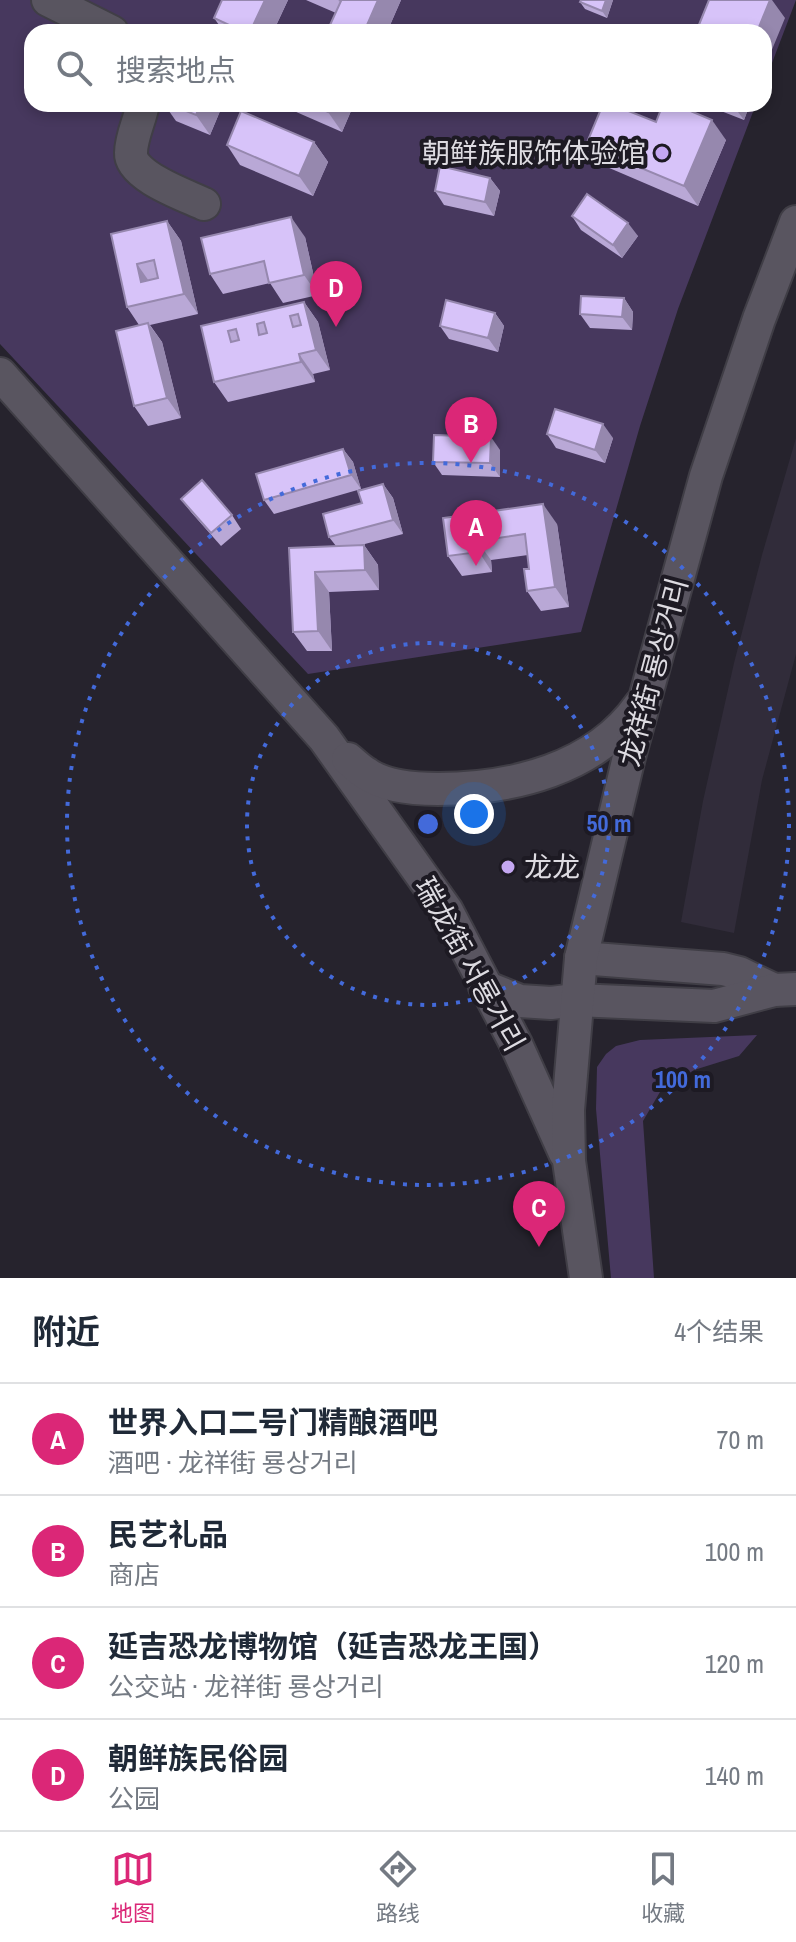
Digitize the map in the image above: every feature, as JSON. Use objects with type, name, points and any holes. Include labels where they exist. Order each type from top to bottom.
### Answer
[{"type":"street","points":[[48,0],[96,24]]},
{"type":"street","points":[[141,112],[130,149],[131,161],[140,172],[204,204]]},
{"type":"street","name":"龙祥街 룡상거리","points":[[586,1278],[569,1161],[568,1110],[581,958],[608,841],[706,476],[759,319],[796,223]]},
{"type":"street","name":"瑞龙街 서룡거리","points":[[0,374],[324,738],[447,911],[516,1044],[569,1161]]},
{"type":"street","name":"瑞龙街 서룡거리","points":[[324,738],[368,775],[388,784],[424,789],[500,785],[551,771],[602,743],[619,730],[648,693]]},
{"type":"street","points":[[581,958],[723,969],[785,990]]},
{"type":"street","points":[[485,987],[520,1001],[551,1003],[576,1000],[714,1006],[785,990]]},
{"type":"shaded area","points":[[0,0],[796,0],[772,63],[772,24],[24,24],[24,112],[753,112],[678,309],[640,426],[581,632],[308,674],[0,344]]},
{"type":"shaded area","points":[[796,438],[796,654],[762,780],[734,933],[681,922],[703,801],[734,663]]},
{"type":"shaded area","points":[[757,1035],[739,1056],[694,1070],[660,1092],[643,1121],[654,1278],[611,1278],[596,1109],[597,1067],[616,1046],[640,1040]]},
{"type":"building","points":[[222,0],[265,0],[254,24],[227,24],[214,18]]},
{"type":"building","points":[[378,0],[368,24],[330,24],[341,1]]},
{"type":"building","points":[[581,0],[606,0],[602,11]]},
{"type":"building","points":[[709,0],[770,0],[760,24],[699,24]]},
{"type":"building","points":[[241,112],[314,142],[299,176],[227,145]]},
{"type":"building","points":[[600,112],[631,112],[656,122],[660,112],[693,112],[712,120],[684,186],[586,145]]},
{"type":"building","points":[[440,166],[490,178],[485,202],[435,191]]},
{"type":"building","points":[[587,194],[628,223],[613,245],[572,216]]},
{"type":"building","points":[[291,217],[304,275],[269,283],[264,261],[210,274],[201,238]]},
{"type":"building","points":[[167,221],[184,294],[127,307],[111,234]],"holes":[[[154,260],[158,278],[141,282],[137,264]]]},
{"type":"building","points":[[581,296],[624,298],[622,317],[580,314]]},
{"type":"building","points":[[446,300],[495,313],[488,338],[440,326]]},
{"type":"building","points":[[304,302],[316,350],[299,354],[301,362],[214,382],[201,326]],"holes":[[[298,314],[301,325],[293,327],[290,316]],[[264,322],[267,333],[259,335],[257,324]],[[236,329],[239,340],[231,342],[228,331]]]},
{"type":"building","points":[[148,323],[167,398],[134,406],[116,331]]},
{"type":"building","points":[[555,409],[603,424],[595,450],[547,434]]},
{"type":"building","points":[[434,435],[491,437],[490,463],[433,462]]},
{"type":"building","points":[[343,449],[351,475],[264,500],[256,474]]},
{"type":"building","points":[[202,480],[232,515],[211,533],[181,499]]},
{"type":"building","points":[[383,484],[393,520],[329,537],[323,514],[362,503],[358,491]]},
{"type":"building","points":[[543,504],[555,587],[527,591],[524,569],[529,569],[525,534],[477,541],[479,552],[448,556],[443,518]]},
{"type":"building","points":[[364,545],[365,570],[315,572],[318,631],[293,632],[289,548]]},
{"type":"place","name":"朝鲜族服饰体验馆","points":[[662,153]]},
{"type":"place","name":"朝鲜族民俗园","points":[[336,327]]},
{"type":"place","name":"民艺礼品","points":[[471,463]]},
{"type":"place","name":"世界入口二号门精酿酒吧","points":[[476,566]]},
{"type":"place","name":"龙龙","points":[[508,867]]},
{"type":"place","name":"延吉恐龙博物馆（延吉恐龙王国）","points":[[539,1247]]}]
